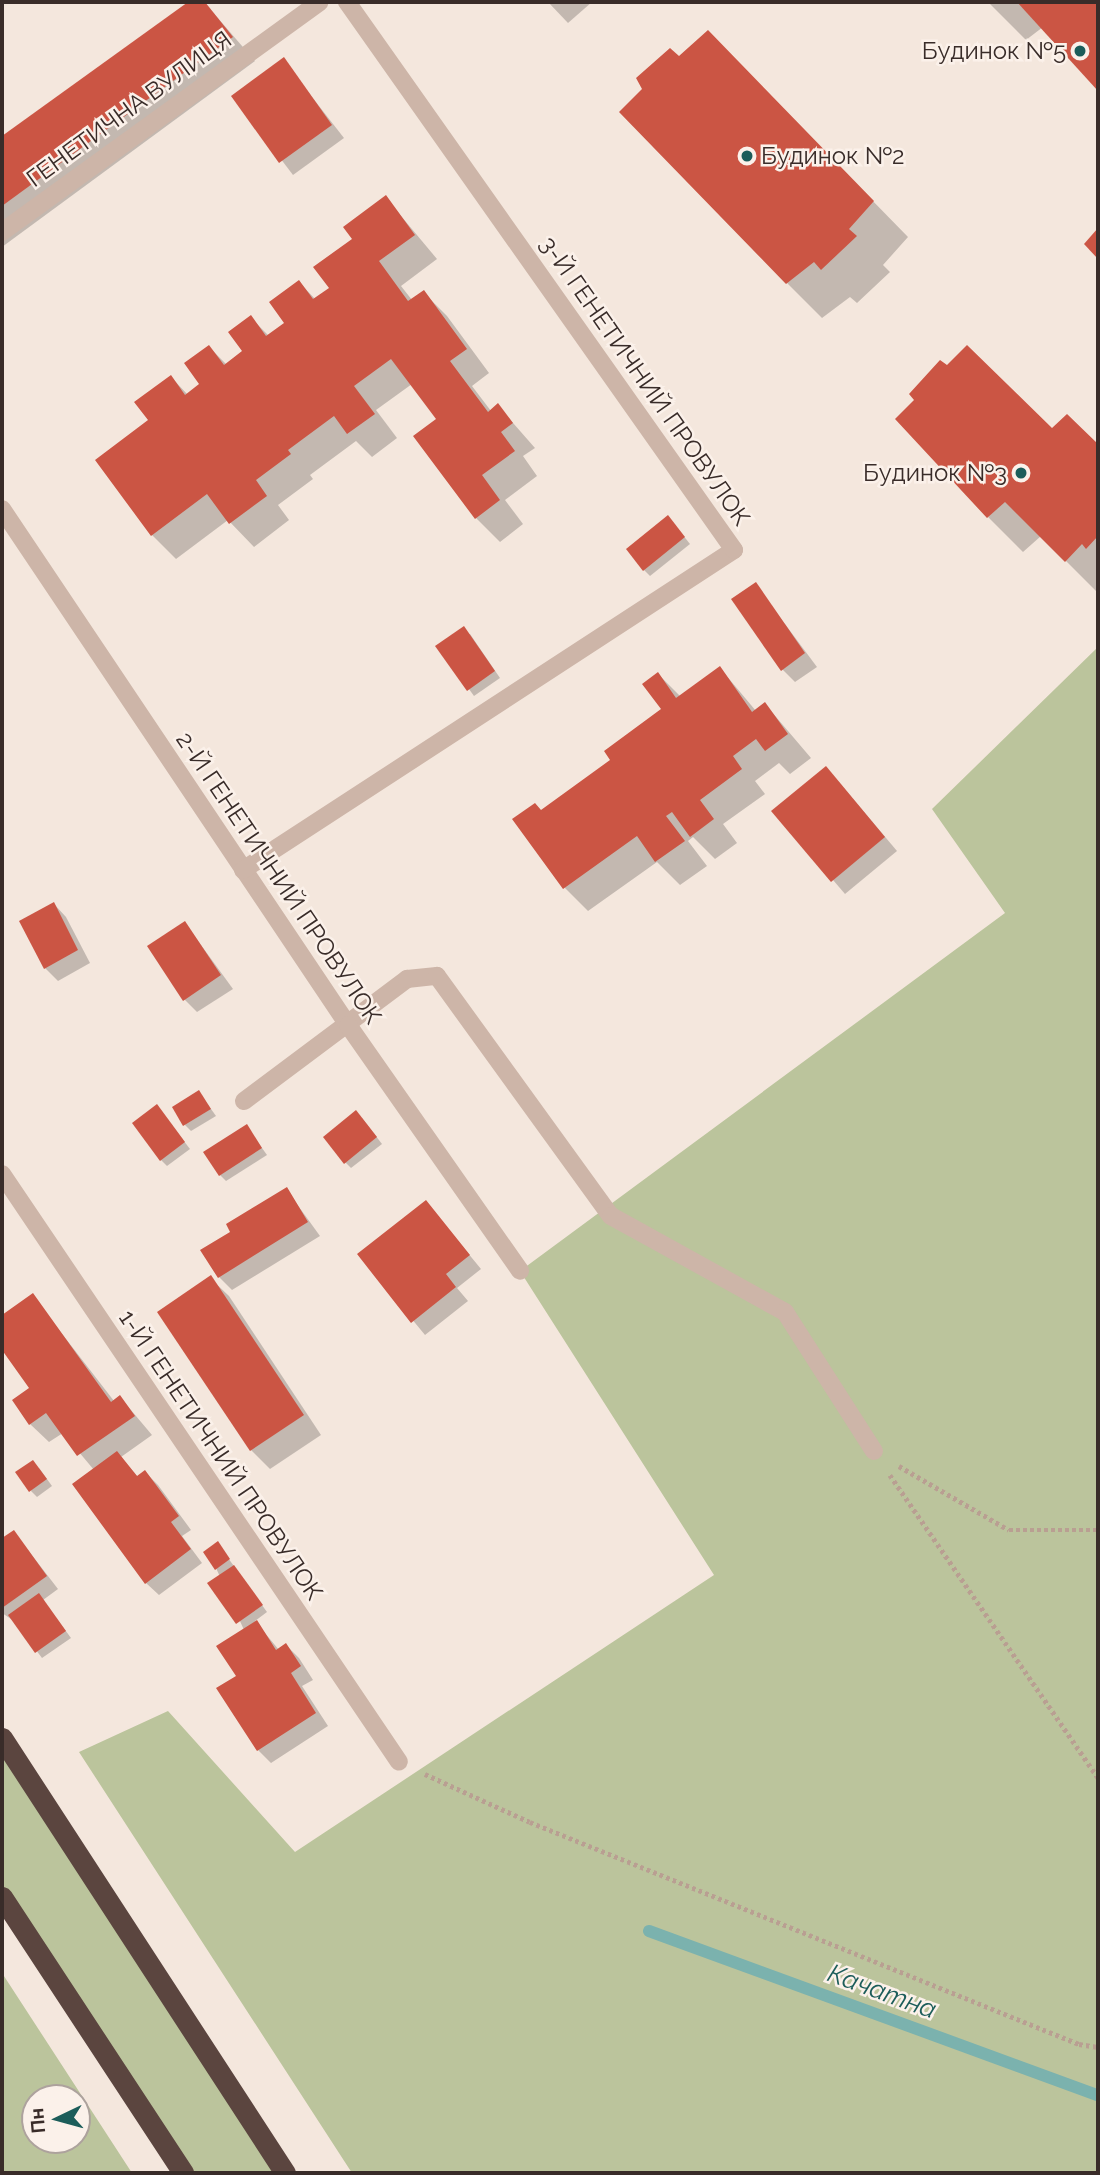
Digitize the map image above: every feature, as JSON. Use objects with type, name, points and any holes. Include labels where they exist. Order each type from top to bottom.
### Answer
[{"type":"highway","points":[[2,1738],[285,2173]]},
{"type":"highway","points":[[2,1896],[183,2173]]},
{"type":"street","name":"ГЕНЕТИЧНА ВУЛИЦЯ","points":[[2,232],[320,2]]},
{"type":"street","name":"3-Й ГЕНЕТИЧНИЙ ПРОВУЛОК","points":[[243,870],[734,550],[346,2]]},
{"type":"street","name":"2-Й ГЕНЕТИЧНИЙ ПРОВУЛОК","points":[[2,509],[348,1025],[520,1271]]},
{"type":"street","points":[[244,1101],[407,979],[437,976],[611,1216],[785,1312],[874,1451]]},
{"type":"street","name":"1-Й ГЕНЕТИЧНИЙ ПРОВУЛОК","points":[[2,1174],[399,1762]]},
{"type":"path","points":[[874,1451],[1009,1530],[1098,1530]]},
{"type":"path","points":[[874,1451],[1098,1778]]},
{"type":"path","points":[[399,1762],[530,1822],[1079,2045],[1098,2047]]},
{"type":"green space","points":[[1098,647],[1098,2173],[352,2173],[79,1752],[168,1711],[295,1852],[714,1575],[520,1271],[1005,913],[932,809]]},
{"type":"green space","points":[[2,1738],[285,2173],[183,2173],[2,1897]]},
{"type":"green space","points":[[2,1973],[74,2084],[21,2084],[21,2154],[91,2154],[91,2110],[132,2173],[2,2173]]},
{"type":"building","points":[[188,2],[205,2],[233,37],[2,206],[2,136]]},
{"type":"building","name":"Будинок №5","points":[[1017,2],[1098,2],[1098,91],[1027,13]]},
{"type":"building","name":"Будинок №2","points":[[708,30],[874,201],[849,229],[857,236],[821,270],[814,262],[786,284],[619,112],[642,89],[636,78],[670,48],[679,56]]},
{"type":"building","points":[[284,57],[332,125],[279,163],[231,96]]},
{"type":"building","points":[[386,195],[415,235],[379,261],[408,301],[424,290],[467,349],[450,361],[488,412],[498,403],[513,423],[501,432],[515,451],[482,475],[500,500],[475,519],[413,436],[436,419],[391,359],[354,386],[375,414],[347,434],[334,416],[288,450],[291,454],[256,480],[267,496],[229,524],[207,494],[151,536],[95,460],[148,420],[134,402],[171,375],[185,395],[199,384],[184,363],[209,345],[224,365],[242,351],[228,332],[251,315],[266,336],[284,323],[269,302],[299,280],[313,299],[329,288],[313,267],[352,239],[343,227]]},
{"type":"building","points":[[1098,228],[1098,259],[1084,244]]},
{"type":"building","name":"Будинок №3","points":[[967,345],[1052,428],[1067,414],[1098,444],[1098,536],[1086,549],[1082,544],[1065,562],[1005,502],[987,518],[895,419],[914,400],[909,394],[940,360],[947,365]]},
{"type":"building","points":[[668,515],[685,537],[643,571],[626,549]]},
{"type":"building","points":[[756,582],[805,653],[781,671],[731,599]]},
{"type":"building","points":[[464,626],[495,671],[467,691],[435,646]]},
{"type":"building","points":[[720,666],[752,712],[765,702],[788,734],[765,751],[756,739],[733,756],[742,769],[700,800],[714,819],[690,837],[672,812],[666,816],[685,841],[655,862],[637,836],[563,889],[512,819],[535,803],[541,810],[610,760],[604,751],[661,709],[642,684],[658,672],[676,698]]},
{"type":"building","points":[[826,766],[885,837],[831,882],[771,811]]},
{"type":"building","points":[[54,902],[78,950],[44,969],[19,921]]},
{"type":"building","points":[[185,921],[221,975],[183,1001],[147,946]]},
{"type":"building","points":[[199,1090],[211,1109],[183,1126],[172,1107]]},
{"type":"building","points":[[157,1104],[185,1142],[160,1161],[132,1123]]},
{"type":"building","points":[[356,1110],[377,1137],[344,1164],[323,1137]]},
{"type":"building","points":[[247,1124],[262,1148],[219,1176],[203,1152]]},
{"type":"building","points":[[287,1187],[308,1222],[218,1278],[200,1250],[230,1232],[226,1224]]},
{"type":"building","points":[[426,1200],[470,1255],[446,1274],[456,1287],[411,1323],[357,1254]]},
{"type":"building","points":[[211,1275],[304,1415],[250,1451],[157,1312]]},
{"type":"building","points":[[33,1293],[111,1402],[120,1395],[135,1416],[77,1456],[46,1413],[29,1425],[12,1400],[29,1388],[2,1350],[2,1315]]},
{"type":"building","points":[[117,1451],[137,1476],[145,1470],[179,1516],[171,1522],[191,1549],[145,1584],[72,1484]]},
{"type":"building","points":[[33,1460],[47,1479],[29,1492],[15,1472]]},
{"type":"building","points":[[14,1530],[47,1576],[2,1608],[2,1538]]},
{"type":"building","points":[[218,1541],[230,1559],[215,1570],[203,1552]]},
{"type":"building","points":[[234,1565],[263,1605],[236,1624],[207,1583]]},
{"type":"building","points":[[39,1593],[66,1631],[35,1653],[8,1615]]},
{"type":"building","points":[[257,1620],[276,1650],[286,1643],[301,1666],[291,1673],[316,1713],[257,1751],[216,1688],[236,1676],[216,1646]]},
{"type":"waterway","name":"Качатна","points":[[649,1931],[1098,2095]]},
{"type":"place","name":"Будинок №5","points":[[1080,51]]},
{"type":"place","name":"Будинок №2","points":[[747,156]]},
{"type":"place","name":"Будинок №3","points":[[1021,473]]}]
